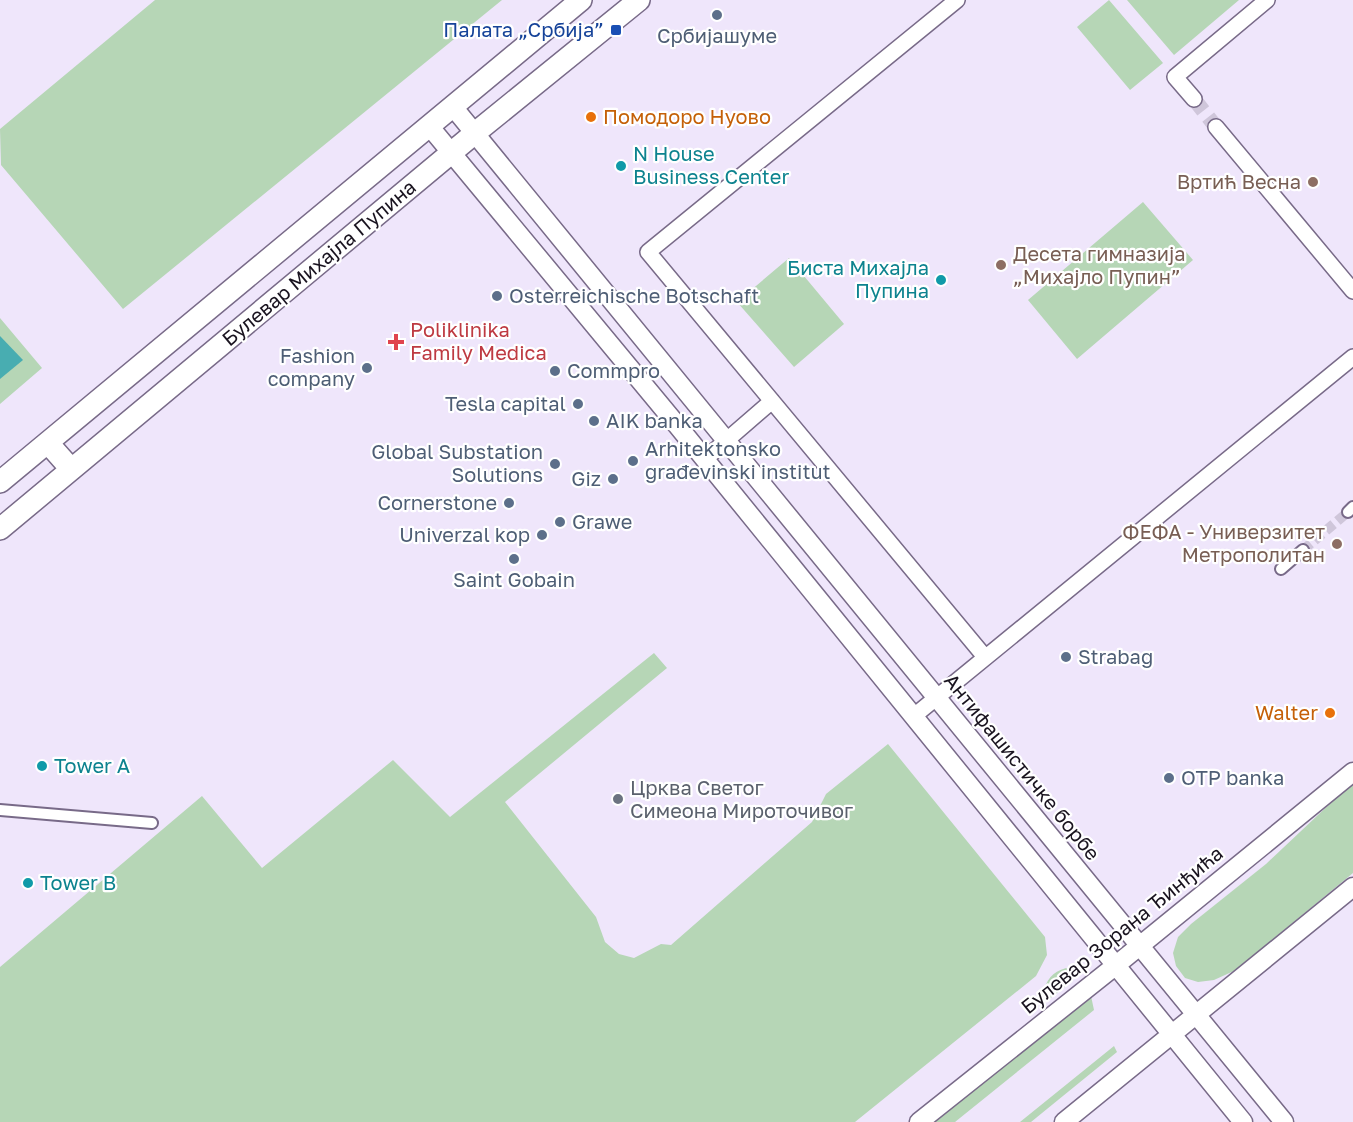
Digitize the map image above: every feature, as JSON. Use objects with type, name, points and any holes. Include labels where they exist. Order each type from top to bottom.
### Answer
[{"type":"main road","name":"Булевар Михајла Пупина","points":[[0,482],[454,108],[581,0]]},
{"type":"main road","name":"Булевар Михајла Пупина","points":[[0,529],[639,0]]},
{"type":"main road","points":[[48,442],[71,470]]},
{"type":"street","name":"Антифашистичке борбе","points":[[957,0],[648,252],[985,657]]},
{"type":"street","points":[[1194,99],[1175,77],[1267,0]]},
{"type":"street","name":"Антифашистичке борбе","points":[[454,108],[1284,1122]]},
{"type":"street","points":[[430,127],[705,459],[1243,1122]]},
{"type":"street","points":[[1216,128],[1353,291]]},
{"type":"street","points":[[914,716],[1353,357]]},
{"type":"street","points":[[705,459],[772,401]]},
{"type":"street","points":[[1281,569],[1303,550]]},
{"type":"street","name":"Булевар Зорана Ђинђића","points":[[919,1122],[1353,772]]},
{"type":"street","points":[[0,810],[153,823]]},
{"type":"street","points":[[1064,1122],[1353,887]]},
{"type":"shaded area","points":[[155,0],[502,0],[123,309],[1,165],[0,129]]},
{"type":"shaded area","points":[[1109,0],[1163,63],[1130,90],[1077,27]]},
{"type":"shaded area","points":[[1127,0],[1239,0],[1174,55]]},
{"type":"shaded area","points":[[1143,202],[1193,260],[1077,359],[1028,300]]},
{"type":"shaded area","points":[[789,258],[844,324],[794,367],[737,302]]},
{"type":"shaded area","points":[[0,318],[42,368],[0,404]]},
{"type":"shaded area","points":[[0,336],[23,360],[0,379]]},
{"type":"shaded area","points":[[654,653],[667,668],[505,802],[596,917],[605,942],[619,954],[634,958],[661,944],[671,945],[812,822],[826,794],[888,744],[1045,937],[1047,955],[1036,976],[855,1122],[0,1122],[0,967],[202,796],[262,868],[393,760],[450,817]]},
{"type":"shaded area","points":[[1353,782],[1353,873],[1236,970],[1214,980],[1198,982],[1185,978],[1176,966],[1173,953],[1178,937],[1266,864]]},
{"type":"shaded area","points":[[1066,968],[1075,974],[1066,986],[1048,1000],[1043,994],[1048,981],[1053,974]]},
{"type":"shaded area","points":[[1091,996],[1094,1010],[955,1122],[935,1122]]},
{"type":"shaded area","points":[[1114,1046],[1117,1052],[1031,1122],[1020,1122]]},
{"type":"tunnel","points":[[1194,99],[1216,127]]},
{"type":"tunnel","points":[[1303,550],[1348,512]]},
{"type":"place","name":"Србијашуме","points":[[717,15]]},
{"type":"place","name":"Палата „Србија”","points":[[616,30]]},
{"type":"place","name":"Помодоро Нуово","points":[[591,117]]},
{"type":"place","name":"N House Business Center","points":[[621,166]]},
{"type":"place","name":"Вртић Весна","points":[[1313,182]]},
{"type":"place","name":"Десета гимназија „Михајло Пупин”","points":[[1001,265]]},
{"type":"place","name":"Биста Михајла Пупина","points":[[941,280]]},
{"type":"place","name":"Osterreichische Botschaft","points":[[497,296]]},
{"type":"place","name":"Poliklinika Family Medica","points":[[396,342]]},
{"type":"place","name":"Fashion company","points":[[367,368]]},
{"type":"place","name":"Commpro","points":[[555,371]]},
{"type":"place","name":"Tesla capital","points":[[578,404]]},
{"type":"place","name":"AIK banka","points":[[594,421]]},
{"type":"place","name":"Arhitektonsko građevinski institut","points":[[633,461]]},
{"type":"place","name":"Global Substation Solutions","points":[[555,464]]},
{"type":"place","name":"Giz","points":[[613,479]]},
{"type":"place","name":"Cornerstone","points":[[509,503]]},
{"type":"place","name":"Grawe","points":[[560,522]]},
{"type":"place","name":"Univerzal kop","points":[[542,535]]},
{"type":"place","name":"ФЕФА - Универзитет Метрополитан","points":[[1337,544]]},
{"type":"place","name":"Saint Gobain","points":[[514,559]]},
{"type":"place","name":"Strabag","points":[[1066,657]]},
{"type":"place","name":"Walter","points":[[1330,713]]},
{"type":"place","name":"Tower A","points":[[42,766]]},
{"type":"place","name":"OTP banka","points":[[1169,778]]},
{"type":"place","name":"Црква Светог Симеона Мироточивог","points":[[618,799]]},
{"type":"place","name":"Tower B","points":[[28,883]]}]
